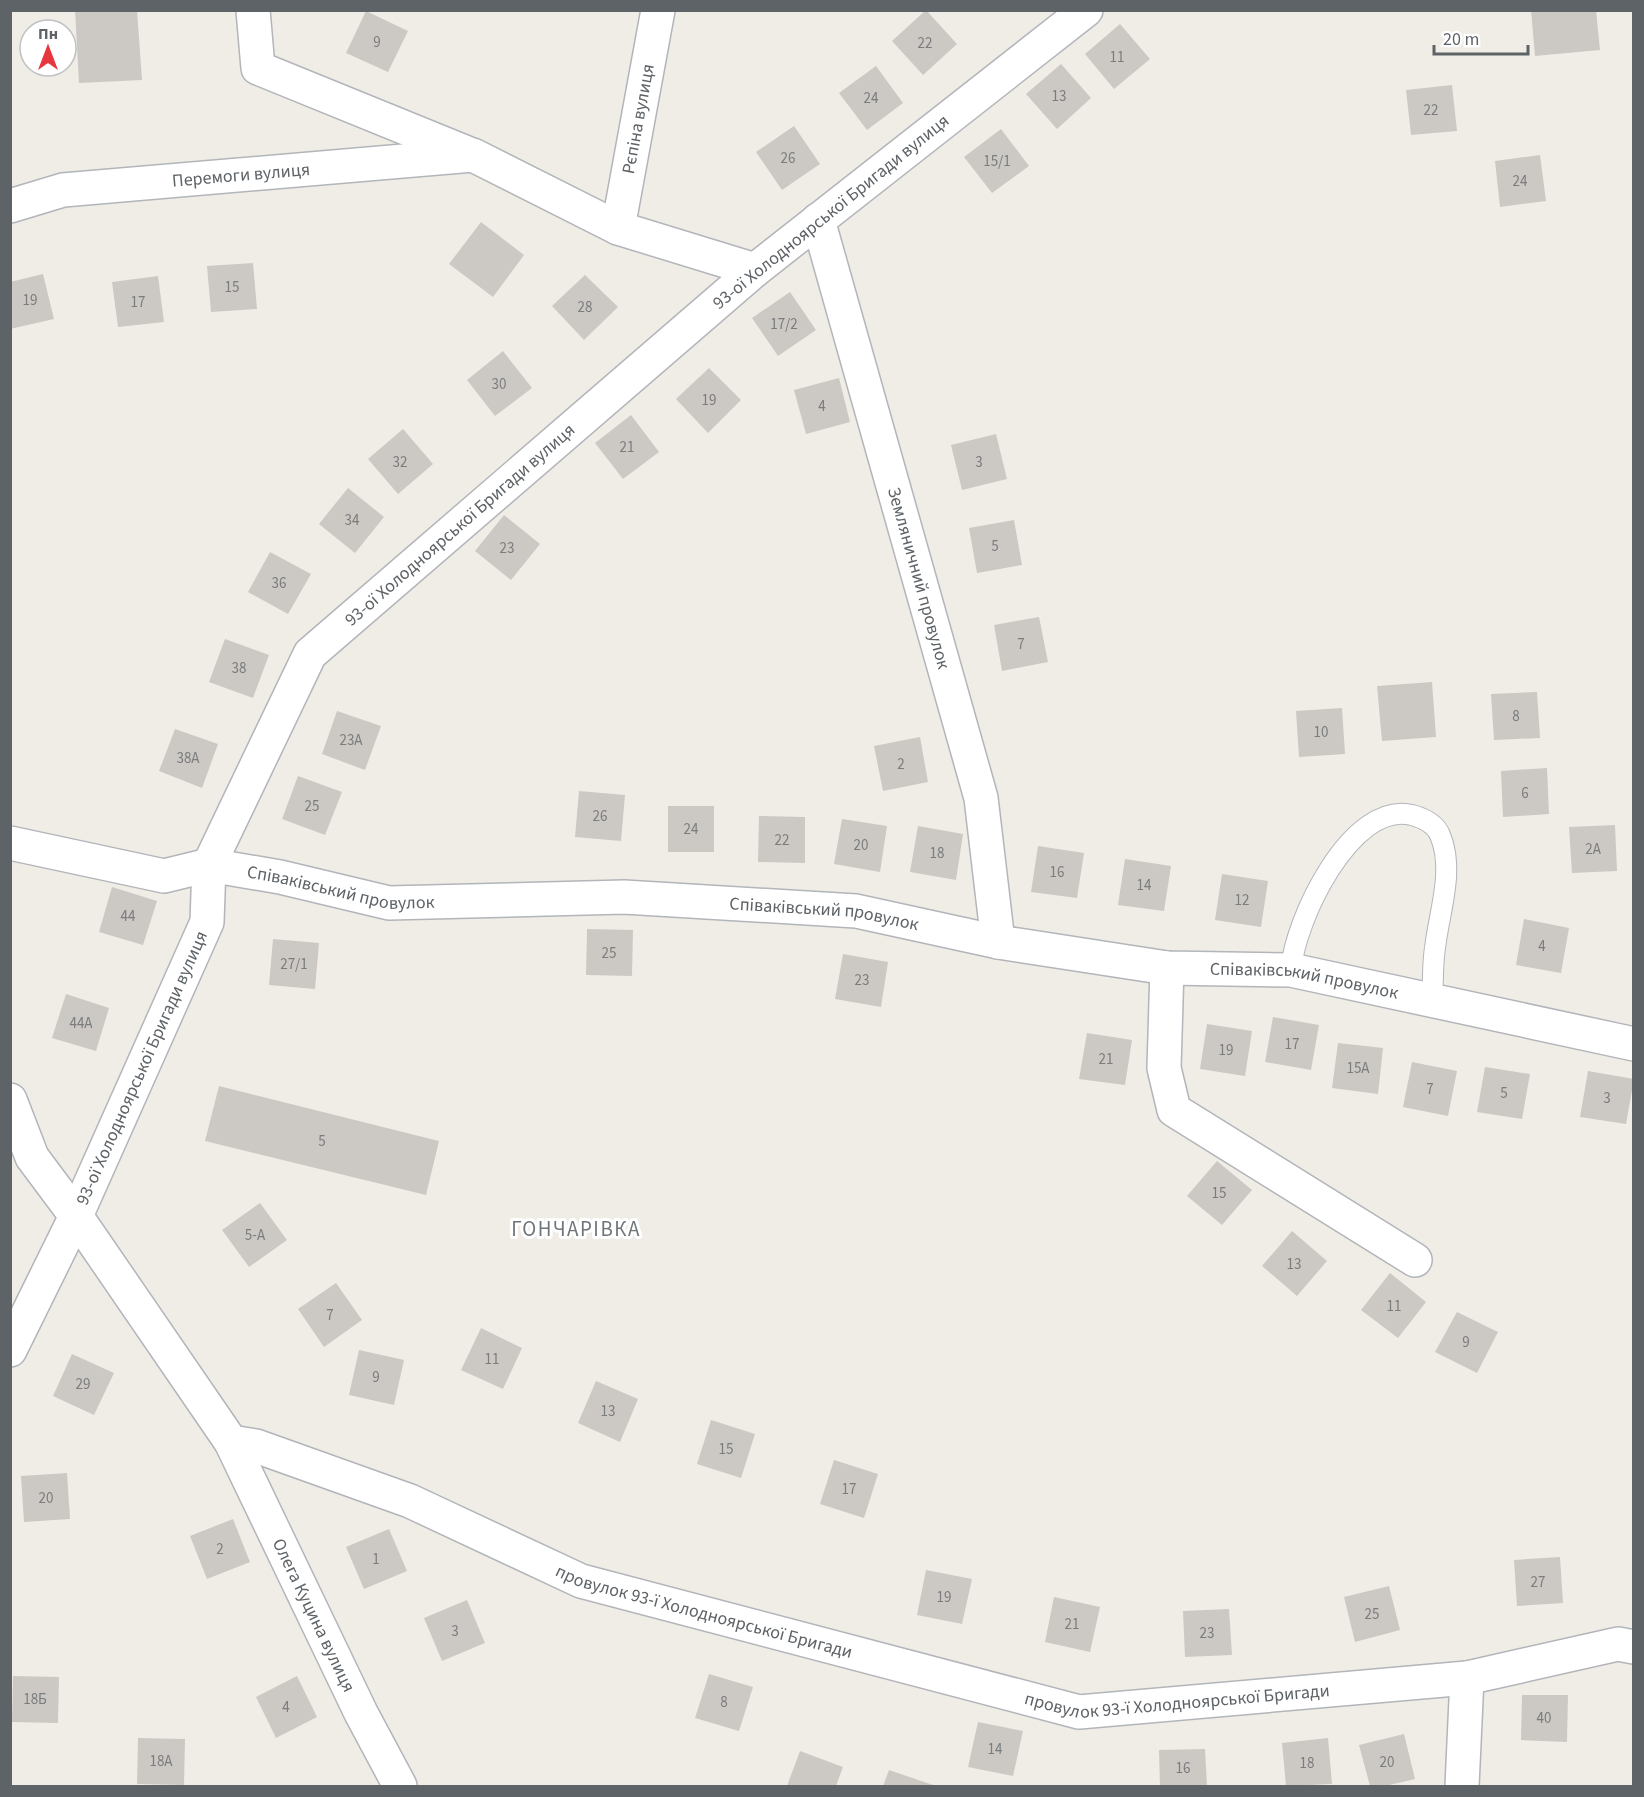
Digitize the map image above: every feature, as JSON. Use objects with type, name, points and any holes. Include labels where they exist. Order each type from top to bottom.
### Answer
[{"type":"street","points":[[253,10],[258,68],[473,155],[618,228],[754,270]]},
{"type":"street","name":"Рєпіна вулиця","points":[[618,228],[658,10]]},
{"type":"street","name":"93-ої Холодноярської Бригади вулиця","points":[[10,1350],[76,1216],[207,922],[209,865],[310,654],[754,270],[1086,10]]},
{"type":"street","name":"Перемоги вулиця","points":[[10,206],[63,190],[473,155]]},
{"type":"street","name":"Земляничний провулок","points":[[818,220],[981,798],[998,942]]},
{"type":"street","name":"Співаківський провулок","points":[[10,843],[164,876],[209,865],[280,878],[389,903],[624,897],[856,911],[998,942],[1167,968],[1291,970],[1634,1044]]},
{"type":"street","points":[[1167,968],[1164,1068],[1174,1110],[1415,1260]]},
{"type":"street","name":"93-ої Холодноярської Бригади вулиця","points":[[10,1101],[32,1157],[76,1216]]},
{"type":"street","points":[[76,1216],[231,1442]]},
{"type":"street","name":"провулок 93-ї Холодноярської Бригади","points":[[231,1442],[256,1446],[410,1501],[581,1581],[1079,1712],[1467,1678],[1618,1644],[1634,1647]]},
{"type":"street","name":"Олега Куцина вулиця","points":[[231,1442],[361,1713],[400,1786]]},
{"type":"street","points":[[1462,1786],[1467,1678]]},
{"type":"lane","points":[[1291,970],[1292,952],[1306,914],[1336,859],[1356,836],[1399,812],[1426,818],[1440,834],[1445,859],[1443,907],[1435,947],[1431,1002]]},
{"type":"building","points":[[75,10],[137,10],[142,80],[79,83],[78,18],[75,18]]},
{"type":"building","points":[[926,10],[957,44],[923,75],[892,41]]},
{"type":"building","points":[[1531,10],[1596,10],[1600,50],[1535,56]]},
{"type":"building","points":[[366,11],[408,31],[388,72],[346,53]]},
{"type":"building","points":[[1120,24],[1150,59],[1114,89],[1085,54]]},
{"type":"building","points":[[1061,64],[1091,98],[1057,129],[1026,94]]},
{"type":"building","points":[[876,66],[903,103],[867,130],[839,93]]},
{"type":"building","points":[[1452,85],[1457,131],[1411,135],[1406,90]]},
{"type":"building","points":[[794,126],[820,164],[782,190],[756,152]]},
{"type":"building","points":[[1001,129],[1029,166],[992,193],[964,157]]},
{"type":"building","points":[[1540,155],[1546,201],[1500,207],[1495,161]]},
{"type":"building","points":[[481,222],[524,255],[493,297],[449,264]]},
{"type":"building","points":[[253,263],[257,309],[211,312],[207,266]]},
{"type":"building","points":[[43,274],[54,319],[10,329],[10,282]]},
{"type":"building","points":[[585,275],[618,307],[584,340],[552,306]]},
{"type":"building","points":[[158,276],[164,322],[118,327],[112,282]]},
{"type":"building","points":[[790,292],[816,330],[778,356],[752,318]]},
{"type":"building","points":[[503,351],[532,388],[495,416],[467,380]]},
{"type":"building","points":[[709,368],[741,400],[708,433],[676,399]]},
{"type":"building","points":[[839,378],[850,422],[806,434],[794,390]]},
{"type":"building","points":[[631,415],[659,452],[623,479],[595,443]]},
{"type":"building","points":[[403,429],[433,464],[398,494],[368,459]]},
{"type":"building","points":[[996,434],[1007,479],[962,490],[951,445]]},
{"type":"building","points":[[348,488],[384,517],[355,553],[319,524]]},
{"type":"building","points":[[504,515],[540,544],[511,580],[475,551]]},
{"type":"building","points":[[1014,520],[1022,565],[977,573],[969,528]]},
{"type":"building","points":[[270,552],[311,574],[288,614],[248,592]]},
{"type":"building","points":[[1039,617],[1048,662],[1002,671],[994,625]]},
{"type":"building","points":[[225,639],[269,655],[253,698],[209,682]]},
{"type":"building","points":[[1432,682],[1436,737],[1382,741],[1377,686]]},
{"type":"building","points":[[1537,692],[1540,738],[1494,740],[1491,694]]},
{"type":"building","points":[[1342,708],[1345,754],[1299,757],[1296,711]]},
{"type":"building","points":[[337,711],[381,726],[365,770],[322,754]]},
{"type":"building","points":[[175,729],[218,744],[202,788],[159,771]]},
{"type":"building","points":[[920,737],[928,782],[883,791],[874,746]]},
{"type":"building","points":[[1547,768],[1549,814],[1503,817],[1501,771]]},
{"type":"building","points":[[298,776],[342,792],[325,835],[282,819]]},
{"type":"building","points":[[579,791],[625,795],[621,841],[575,837]]},
{"type":"building","points":[[668,806],[714,806],[714,852],[668,852]]},
{"type":"building","points":[[759,816],[805,817],[805,863],[758,862]]},
{"type":"building","points":[[842,819],[887,826],[880,872],[834,864]]},
{"type":"building","points":[[1615,825],[1617,871],[1572,873],[1569,827]]},
{"type":"building","points":[[918,826],[963,834],[956,880],[910,872]]},
{"type":"building","points":[[1038,846],[1084,853],[1077,898],[1031,892]]},
{"type":"building","points":[[1125,859],[1171,866],[1164,911],[1118,905]]},
{"type":"building","points":[[1222,874],[1268,881],[1261,927],[1215,920]]},
{"type":"building","points":[[112,887],[157,901],[143,945],[99,932]]},
{"type":"building","points":[[1524,919],[1569,928],[1561,973],[1516,965]]},
{"type":"building","points":[[587,929],[633,930],[632,976],[586,975]]},
{"type":"building","points":[[273,939],[319,943],[315,989],[269,985]]},
{"type":"building","points":[[843,954],[888,962],[881,1007],[835,999]]},
{"type":"building","points":[[66,994],[109,1008],[96,1051],[52,1038]]},
{"type":"building","points":[[1273,1017],[1319,1025],[1311,1070],[1265,1062]]},
{"type":"building","points":[[1207,1024],[1252,1031],[1245,1076],[1200,1069]]},
{"type":"building","points":[[1087,1033],[1132,1040],[1125,1085],[1079,1079]]},
{"type":"building","points":[[1338,1043],[1383,1048],[1378,1094],[1332,1088]]},
{"type":"building","points":[[1412,1062],[1457,1071],[1448,1116],[1403,1107]]},
{"type":"building","points":[[1485,1067],[1530,1074],[1522,1119],[1477,1112]]},
{"type":"building","points":[[1588,1071],[1634,1079],[1626,1124],[1580,1117]]},
{"type":"building","points":[[219,1086],[439,1141],[426,1195],[205,1141]]},
{"type":"building","points":[[1217,1161],[1252,1190],[1222,1225],[1187,1196]]},
{"type":"building","points":[[260,1203],[287,1240],[249,1267],[222,1230]]},
{"type":"building","points":[[1292,1231],[1327,1261],[1297,1296],[1262,1266]]},
{"type":"building","points":[[1390,1273],[1426,1302],[1398,1338],[1361,1310]]},
{"type":"building","points":[[336,1283],[362,1320],[324,1347],[298,1309]]},
{"type":"building","points":[[1457,1312],[1498,1332],[1477,1373],[1435,1352]]},
{"type":"building","points":[[481,1328],[522,1348],[503,1389],[461,1370]]},
{"type":"building","points":[[359,1350],[404,1360],[394,1405],[349,1395]]},
{"type":"building","points":[[72,1354],[114,1373],[94,1415],[53,1396]]},
{"type":"building","points":[[596,1381],[638,1399],[620,1442],[578,1423]]},
{"type":"building","points":[[711,1420],[755,1434],[741,1478],[697,1464]]},
{"type":"building","points":[[834,1460],[878,1474],[864,1518],[820,1504]]},
{"type":"building","points":[[67,1473],[70,1519],[24,1522],[21,1476]]},
{"type":"building","points":[[233,1519],[250,1562],[207,1579],[190,1536]]},
{"type":"building","points":[[389,1529],[407,1571],[364,1589],[346,1547]]},
{"type":"building","points":[[1560,1557],[1563,1603],[1517,1606],[1514,1560]]},
{"type":"building","points":[[926,1570],[972,1579],[962,1624],[917,1615]]},
{"type":"building","points":[[1389,1586],[1400,1630],[1355,1642],[1344,1597]]},
{"type":"building","points":[[1054,1597],[1100,1607],[1090,1652],[1045,1642]]},
{"type":"building","points":[[467,1600],[485,1643],[442,1661],[424,1618]]},
{"type":"building","points":[[1229,1609],[1232,1655],[1185,1657],[1183,1611]]},
{"type":"building","points":[[709,1674],[753,1687],[739,1731],[695,1718]]},
{"type":"building","points":[[13,1676],[59,1677],[58,1723],[12,1722]]},
{"type":"building","points":[[297,1676],[317,1717],[276,1738],[256,1697]]},
{"type":"building","points":[[1522,1695],[1568,1695],[1567,1742],[1521,1740]]},
{"type":"building","points":[[978,1722],[1023,1731],[1013,1776],[968,1767]]},
{"type":"building","points":[[1404,1734],[1415,1779],[1385,1786],[1370,1786],[1359,1745]]},
{"type":"building","points":[[138,1738],[185,1739],[184,1785],[137,1784]]},
{"type":"building","points":[[1328,1738],[1332,1784],[1286,1786],[1282,1743]]},
{"type":"building","points":[[1205,1749],[1207,1786],[1160,1786],[1159,1750]]},
{"type":"building","points":[[800,1751],[843,1767],[836,1786],[787,1786]]},
{"type":"building","points":[[889,1770],[936,1786],[883,1786]]},
{"type":"district","name":"ГОНЧАРІВКА","points":[[576,1229]]}]
